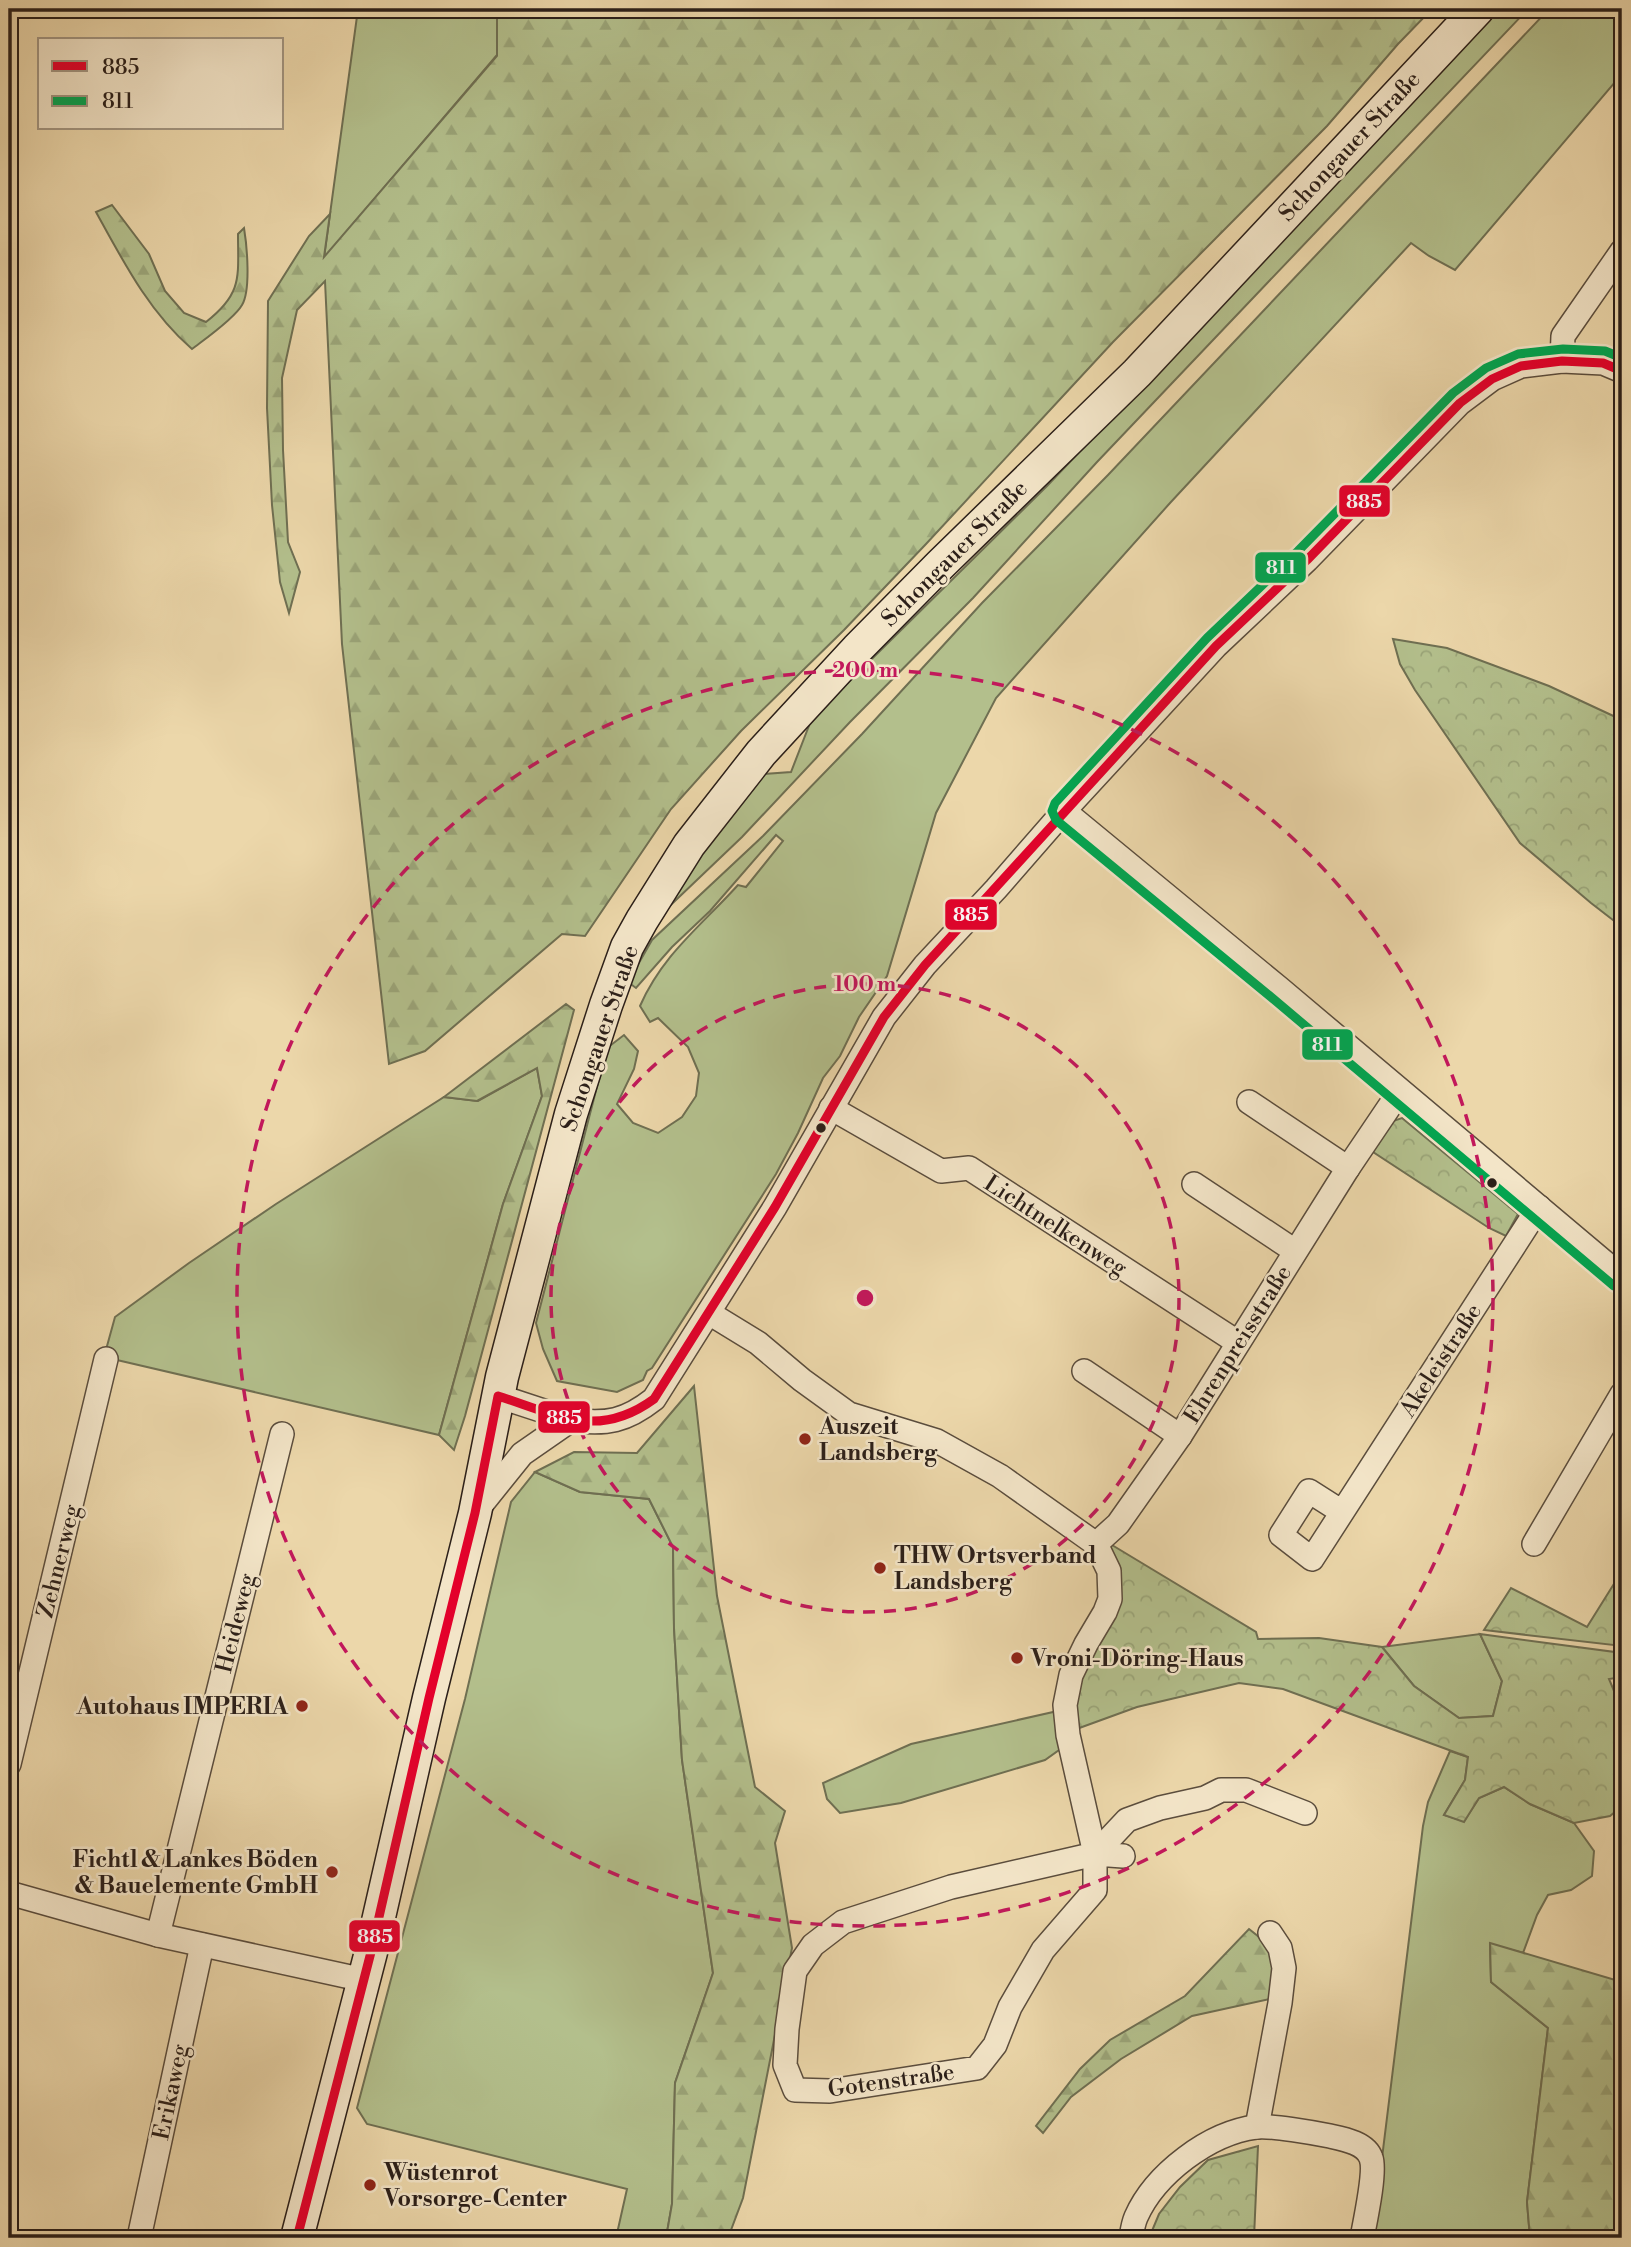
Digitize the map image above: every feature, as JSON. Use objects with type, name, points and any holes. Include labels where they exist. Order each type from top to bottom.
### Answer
[{"type":"main road","name":"Schongauer Straße","points":[[297,2238],[364,1980],[425,1711],[475,1513],[498,1396],[571,1114],[627,947],[689,845],[761,753],[857,649],[940,565],[1137,373],[1478,9]]},
{"type":"street","points":[[1562,360],[1563,336],[1622,251]]},
{"type":"street","points":[[498,1396],[583,1422],[622,1420],[640,1411],[654,1399],[775,1207],[884,1017],[925,965],[1216,646],[1307,560],[1460,403],[1492,379],[1521,366],[1562,360],[1603,363],[1622,371]]},
{"type":"street","points":[[1064,811],[1622,1277]]},
{"type":"street","name":"Ehrenpreisstraße","points":[[1096,1544],[1118,1524],[1180,1436],[1295,1251],[1400,1091]]},
{"type":"street","points":[[1249,1102],[1348,1168]]},
{"type":"street","name":"Lichtnelkenweg","points":[[831,1108],[941,1171],[969,1168],[1237,1342]]},
{"type":"street","name":"Ehrenpreisstraße","points":[[1194,1184],[1295,1251]]},
{"type":"street","name":"Akeleistraße","points":[[1342,1512],[1538,1207]]},
{"type":"street","points":[[709,1313],[758,1343],[802,1380],[849,1414],[937,1441],[1000,1476],[1096,1544]]},
{"type":"street","name":"Zehnerweg","points":[[9,1763],[106,1359]]},
{"type":"street","name":"Ehrenpreisstraße","points":[[1084,1371],[1180,1436]]},
{"type":"street","points":[[1534,1544],[1622,1394]]},
{"type":"street","points":[[475,1513],[522,1454],[571,1420]]},
{"type":"street","name":"Heideweg","points":[[158,1935],[282,1434]]},
{"type":"street","name":"Gotenstraße","points":[[1096,1544],[1109,1572],[1110,1599],[1071,1675],[1065,1705],[1068,1735],[1096,1854],[1095,1890],[1043,1950],[1010,2007],[995,2045],[977,2068],[830,2091],[795,2090],[785,2065],[795,1971],[813,1945],[843,1922],[951,1887],[1096,1854],[1123,1856]]},
{"type":"street","points":[[1096,1854],[1127,1820],[1160,1808],[1205,1798],[1221,1790],[1246,1790],[1305,1813]]},
{"type":"street","points":[[9,1893],[158,1935],[364,1980]]},
{"type":"street","points":[[1257,2127],[1284,1968],[1280,1948],[1270,1933]]},
{"type":"street","name":"Erikaweg","points":[[139,2238],[202,1945]]},
{"type":"street","points":[[1131,2238],[1135,2218],[1158,2183],[1197,2148],[1229,2134],[1257,2127],[1350,2140],[1366,2151],[1372,2159],[1372,2172],[1362,2238]]},
{"type":"green space","points":[[358,9],[497,9],[497,55],[324,258]]},
{"type":"green space","points":[[497,9],[1432,9],[1327,126],[1113,342],[844,630],[741,731],[671,809],[585,936],[562,934],[425,1051],[389,1064],[342,644],[325,281],[297,310],[282,378],[288,542],[300,572],[289,613],[280,582],[272,505],[267,408],[268,301],[309,236],[330,214],[324,257],[497,56]]},
{"type":"green space","points":[[1500,9],[1528,9],[1097,462],[973,598],[850,722],[742,837],[655,920],[682,874],[764,774],[791,772],[812,718],[1047,486]]},
{"type":"green space","points":[[1549,9],[1622,9],[1622,74],[1455,270],[1411,243],[1170,503],[996,698],[936,813],[887,976],[859,1017],[840,1056],[823,1078],[776,1174],[652,1368],[647,1371],[643,1380],[617,1392],[557,1381],[543,1349],[536,1323],[607,1048],[624,1035],[638,1051],[634,1069],[617,1104],[633,1123],[658,1133],[682,1117],[696,1096],[699,1073],[688,1047],[658,1018],[650,1022],[640,1006],[660,971],[684,941],[738,885],[746,887],[783,841],[776,835],[710,911],[672,947],[636,988],[628,982],[652,940],[763,836],[862,734],[982,603],[1108,475]]},
{"type":"green space","points":[[112,205],[149,254],[165,291],[184,313],[206,322],[227,302],[232,293],[238,273],[238,234],[244,228],[247,289],[242,305],[226,322],[192,349],[150,302],[116,249],[96,212]]},
{"type":"green space","points":[[1393,639],[1447,648],[1549,686],[1622,720],[1622,927],[1520,843],[1415,690],[1400,664]]},
{"type":"green space","points":[[566,1004],[574,1010],[454,1450],[439,1435],[503,1204],[542,1096],[537,1068],[477,1101],[444,1097]]},
{"type":"green space","points":[[537,1068],[542,1096],[503,1204],[439,1435],[104,1357],[115,1317],[276,1204],[444,1097],[478,1101]]},
{"type":"green space","points":[[1402,1118],[1518,1214],[1506,1236],[1489,1228],[1370,1150],[1393,1121]]},
{"type":"green space","points":[[694,1386],[717,1596],[755,1787],[785,1811],[775,1843],[792,1948],[743,2198],[728,2238],[666,2238],[672,2204],[675,2083],[713,1973],[682,1760],[674,1628],[673,1547],[649,1499],[580,1492],[535,1472],[574,1452],[637,1453]]},
{"type":"green space","points":[[535,1472],[580,1492],[649,1499],[673,1547],[674,1628],[682,1760],[713,1973],[675,2083],[672,2204],[666,2238],[616,2238],[627,2189],[367,2124],[357,2108],[465,1699],[511,1502]]},
{"type":"green space","points":[[1107,1542],[1256,1632],[1258,1639],[1319,1638],[1382,1647],[1414,1686],[1459,1718],[1493,1716],[1502,1681],[1480,1634],[1622,1653],[1622,1677],[1609,1679],[1622,1710],[1622,1806],[1610,1816],[1574,1823],[1530,1804],[1504,1787],[1479,1798],[1464,1822],[1444,1815],[1465,1780],[1468,1757],[1283,1689],[1239,1683],[1137,1707],[1071,1731],[1070,1705],[1108,1613]]},
{"type":"green space","points":[[1622,1571],[1622,1646],[1484,1630],[1511,1588],[1587,1627]]},
{"type":"green space","points":[[1480,1634],[1502,1681],[1493,1716],[1459,1718],[1414,1686],[1382,1647]]},
{"type":"green space","points":[[1062,1710],[1066,1745],[1045,1760],[901,1803],[840,1813],[827,1799],[823,1783],[911,1744]]},
{"type":"green space","points":[[1450,1751],[1468,1757],[1465,1780],[1444,1815],[1464,1821],[1479,1798],[1504,1787],[1530,1804],[1574,1823],[1594,1851],[1592,1876],[1571,1890],[1548,1895],[1537,1915],[1523,1953],[1490,1944],[1491,1982],[1548,2028],[1527,2202],[1530,2238],[1365,2238],[1382,2158],[1423,1826],[1428,1802]]},
{"type":"green space","points":[[1249,1929],[1264,1941],[1278,1971],[1274,1998],[1192,2016],[1121,2059],[1071,2097],[1043,2133],[1036,2126],[1080,2069],[1110,2040],[1185,1996]]},
{"type":"green space","points":[[1490,1943],[1622,1982],[1622,2238],[1530,2238],[1527,2202],[1548,2028],[1491,1982]]},
{"type":"green space","points":[[1258,2146],[1254,2238],[1149,2238],[1159,2214],[1180,2187],[1208,2160]]},
{"type":"transit line","name":"811","points":[[1614,1286],[1056,820],[1052,811],[1055,803],[1207,638],[1298,551],[1453,393],[1486,368],[1518,354],[1563,349],[1605,351],[1622,358]]},
{"type":"transit line","name":"885","points":[[297,2238],[371,1952],[429,1698],[475,1513],[498,1396],[559,1416],[596,1421],[634,1411],[654,1399],[775,1207],[884,1017],[925,965],[1216,646],[1307,560],[1460,403],[1492,379],[1521,366],[1562,361],[1603,363],[1622,371]]},
{"type":"place","name":"Auszeit Landsberg","points":[[805,1439]]},
{"type":"place","name":"THW Ortsverband Landsberg","points":[[880,1568]]},
{"type":"place","name":"Vroni-Döring-Haus","points":[[1017,1658]]},
{"type":"place","name":"Autohaus IMPERIA","points":[[302,1706]]},
{"type":"place","name":"Fichtl & Lankes Böden & Bauelemente GmbH","points":[[332,1872]]},
{"type":"place","name":"Wüstenrot Vorsorge-Center","points":[[370,2185]]}]
